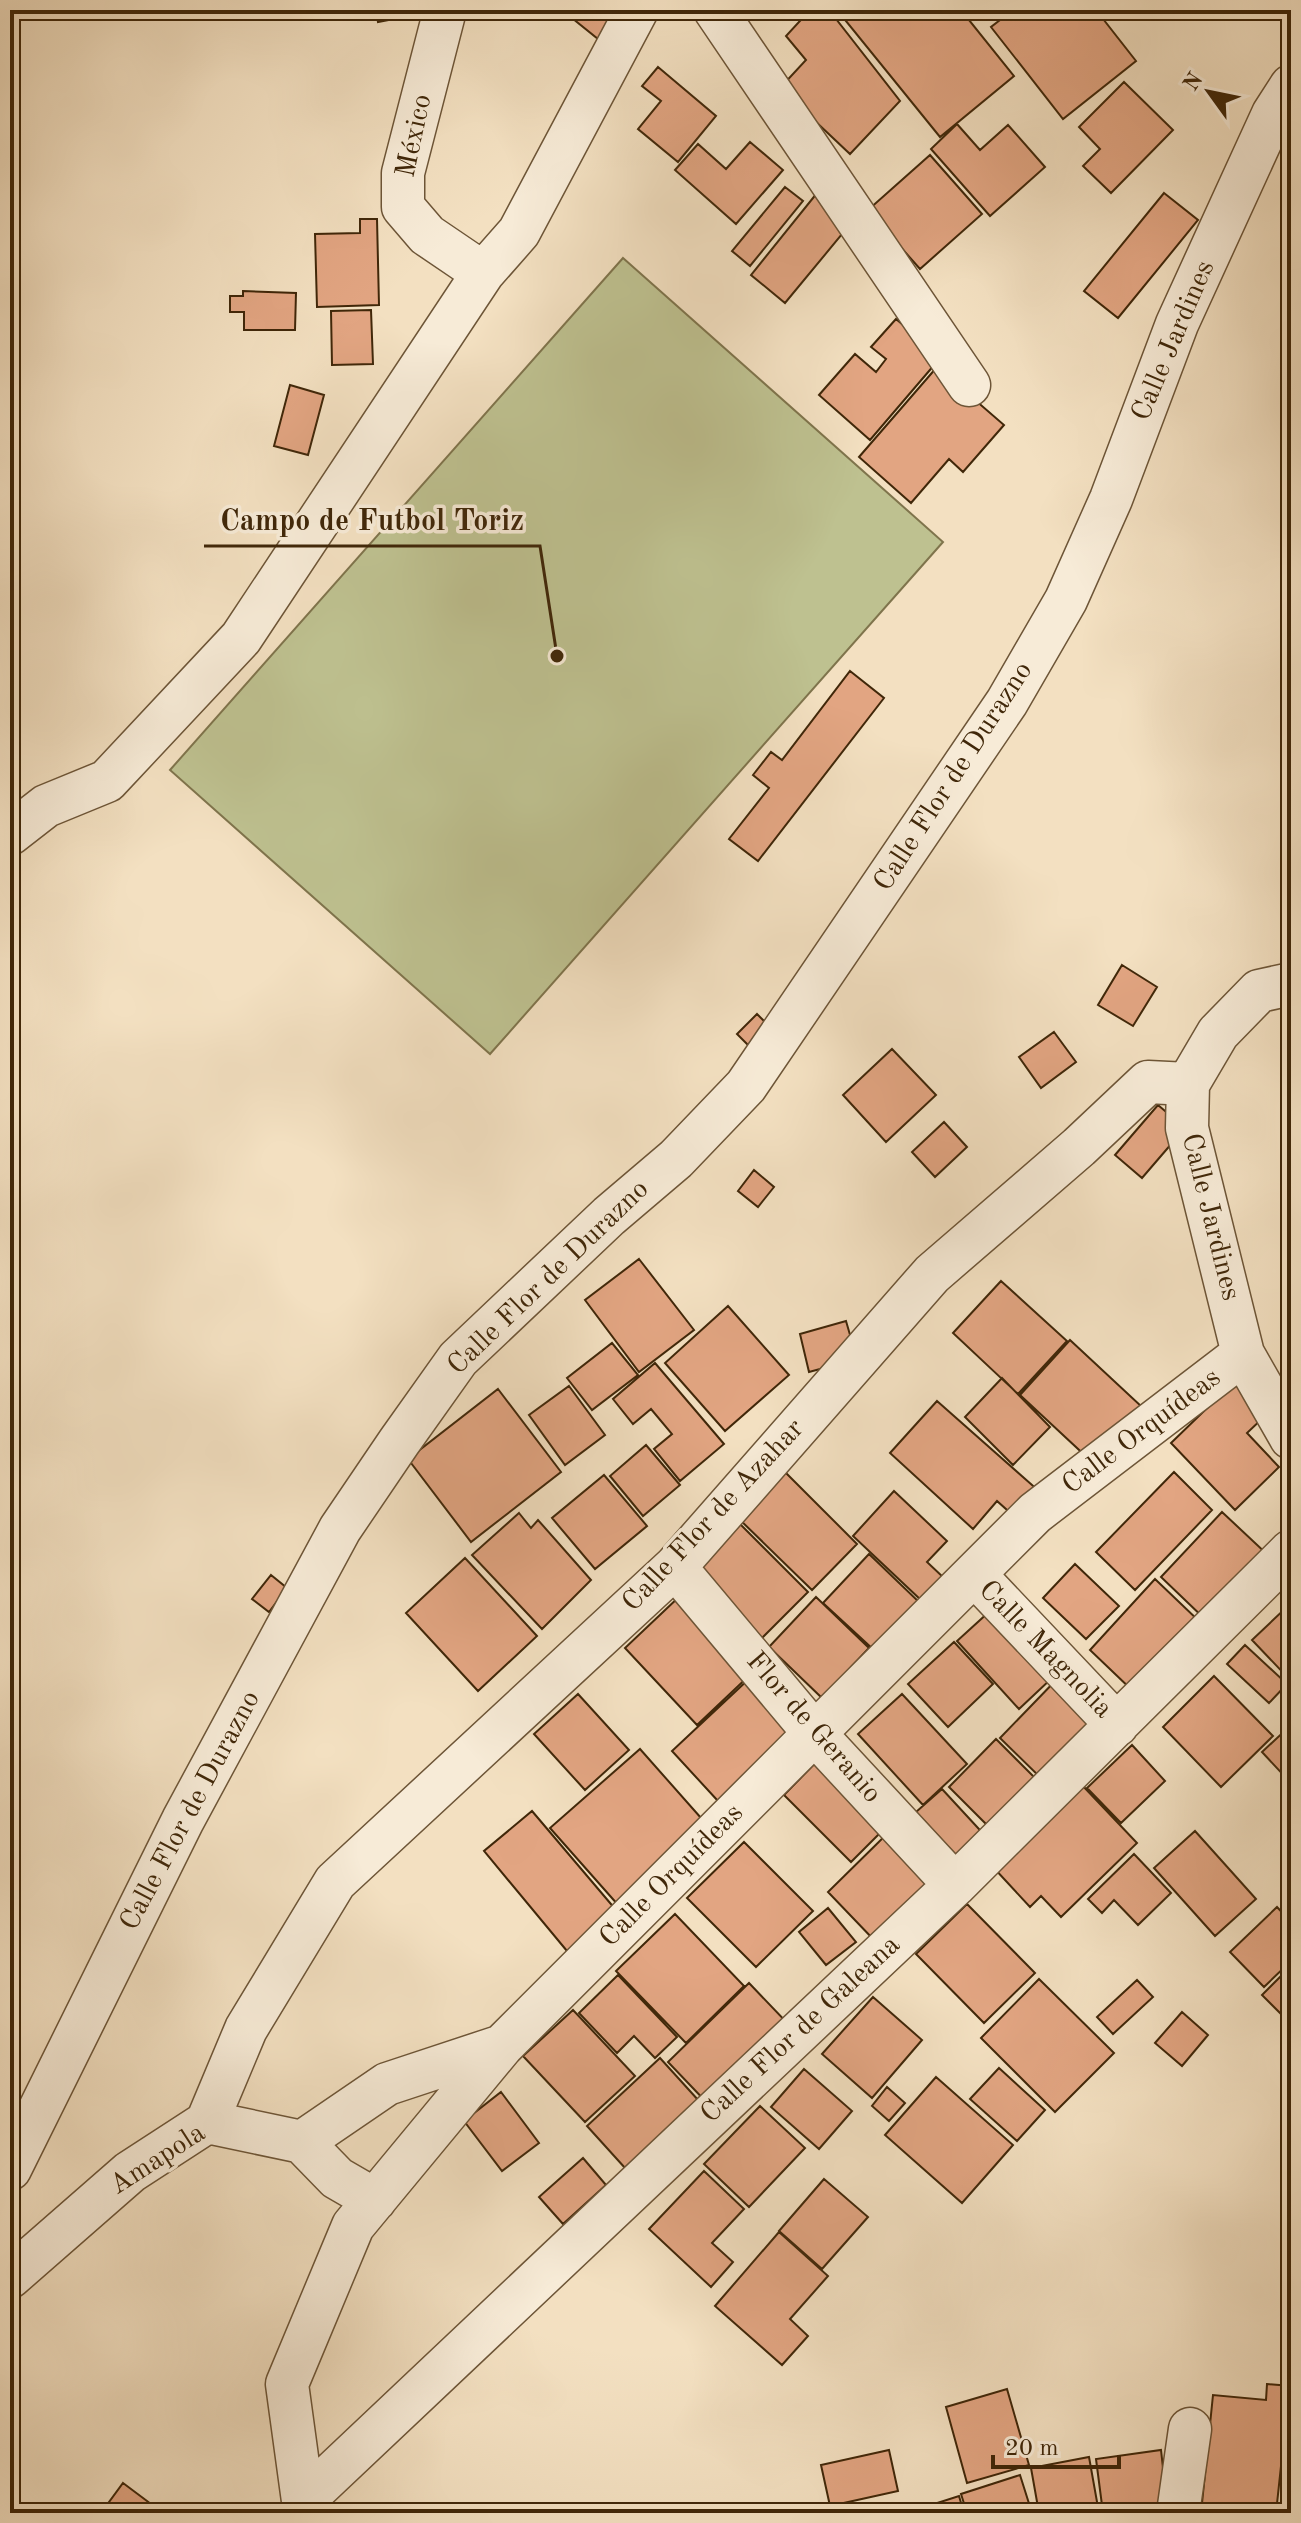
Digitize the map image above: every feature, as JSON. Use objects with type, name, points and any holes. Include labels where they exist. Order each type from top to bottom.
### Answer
[{"type":"street","name":"México","points":[[445,10],[403,173],[403,207],[427,235],[483,273]]},
{"type":"street","points":[[10,834],[46,806],[107,781],[241,638],[483,273],[519,232],[637,10]]},
{"type":"street","points":[[715,10],[969,385]]},
{"type":"street","name":"Calle Jardines","points":[[1066,600],[1111,499],[1177,324],[1273,114],[1291,86]]},
{"type":"street","name":"Calle Flor de Durazno","points":[[10,2169],[183,1820],[340,1529],[458,1359],[562,1259],[676,1159],[746,1086],[1007,702],[1066,600]]},
{"type":"street","name":"Calle Jardines","points":[[1291,984],[1259,991],[1218,1033],[1188,1084],[1187,1128],[1243,1354],[1291,1438]]},
{"type":"street","name":"Calle Flor de Azahar","points":[[207,2122],[246,2029],[335,1882],[675,1567],[932,1274],[1079,1147],[1148,1082],[1188,1084]]},
{"type":"street","name":"Calle Orquídeas","points":[[305,2507],[287,2384],[353,2226],[502,2046],[1035,1513],[1243,1354]]},
{"type":"street","name":"Calle Flor de Galeana","points":[[305,2507],[955,1885],[1291,1551]]},
{"type":"street","name":"Flor de Geranio","points":[[675,1567],[815,1734],[955,1885]]},
{"type":"street","name":"Calle Magnolia","points":[[974,1574],[1117,1725]]},
{"type":"street","points":[[375,2200],[337,2178],[302,2142],[387,2084],[502,2046]]},
{"type":"street","name":"Amapola","points":[[10,2277],[130,2172],[207,2122],[302,2142]]},
{"type":"street","points":[[1178,2513],[1190,2429]]},
{"type":"green space","points":[[623,258],[943,542],[490,1054],[170,770]]},
{"type":"building","points":[[376,10],[425,10],[425,13],[378,22]]},
{"type":"building","points":[[562,10],[628,10],[603,43]]},
{"type":"building","points":[[810,10],[829,10],[900,101],[850,154],[780,88],[806,60],[786,36]]},
{"type":"building","points":[[837,10],[961,10],[1014,76],[940,137]]},
{"type":"building","points":[[1013,10],[1096,10],[1136,61],[1063,119],[991,27]]},
{"type":"building","points":[[658,67],[716,116],[678,162],[638,129],[661,101],[642,86]]},
{"type":"building","points":[[1124,82],[1173,130],[1111,193],[1083,166],[1100,149],[1079,127]]},
{"type":"building","points":[[957,124],[980,150],[1008,125],[1045,167],[990,216],[931,149]]},
{"type":"building","points":[[750,142],[783,170],[736,224],[675,170],[698,144],[726,169]]},
{"type":"building","points":[[930,155],[982,214],[920,269],[868,210]]},
{"type":"building","points":[[785,187],[803,201],[750,266],[732,251]]},
{"type":"building","points":[[817,193],[852,222],[785,303],[751,275]]},
{"type":"building","points":[[1164,193],[1198,220],[1118,318],[1084,291]]},
{"type":"building","points":[[360,219],[377,219],[379,305],[317,307],[315,234],[360,233]]},
{"type":"building","points":[[243,291],[296,293],[295,330],[244,330],[244,312],[230,312],[230,296],[243,296]]},
{"type":"building","points":[[371,310],[373,364],[332,365],[331,311]]},
{"type":"building","points":[[896,319],[941,357],[870,440],[819,395],[855,354],[876,372],[886,359],[871,347]]},
{"type":"building","points":[[937,367],[1004,425],[963,472],[949,459],[911,503],[859,457]]},
{"type":"building","points":[[290,385],[324,395],[308,455],[274,446]]},
{"type":"building","points":[[850,671],[884,698],[758,861],[729,839],[769,788],[753,775],[771,752],[782,760]]},
{"type":"building","points":[[1122,965],[1157,987],[1133,1026],[1098,1005]]},
{"type":"building","points":[[757,1014],[776,1033],[756,1053],[737,1034]]},
{"type":"building","points":[[1054,1032],[1076,1062],[1041,1088],[1019,1057]]},
{"type":"building","points":[[892,1049],[936,1095],[886,1142],[843,1095]]},
{"type":"building","points":[[1158,1105],[1185,1128],[1142,1178],[1115,1155]]},
{"type":"building","points":[[944,1122],[967,1147],[935,1177],[912,1152]]},
{"type":"building","points":[[754,1170],[774,1187],[758,1207],[738,1191]]},
{"type":"building","points":[[639,1259],[694,1330],[639,1372],[585,1300]]},
{"type":"building","points":[[1001,1281],[1067,1341],[1018,1394],[953,1333]]},
{"type":"building","points":[[728,1306],[789,1375],[725,1431],[665,1363]]},
{"type":"building","points":[[846,1321],[857,1359],[809,1372],[800,1334]]},
{"type":"building","points":[[1070,1340],[1142,1407],[1091,1461],[1020,1395]]},
{"type":"building","points":[[612,1343],[638,1375],[592,1410],[567,1378]]},
{"type":"building","points":[[655,1363],[724,1444],[680,1481],[654,1449],[672,1434],[651,1409],[633,1424],[613,1399]]},
{"type":"building","points":[[1002,1378],[1050,1427],[1013,1465],[965,1417]]},
{"type":"building","points":[[1235,1381],[1266,1415],[1247,1433],[1279,1467],[1235,1510],[1171,1443]]},
{"type":"building","points":[[569,1386],[605,1435],[565,1465],[529,1415]]},
{"type":"building","points":[[498,1389],[561,1472],[471,1542],[408,1459]]},
{"type":"building","points":[[937,1401],[1040,1492],[1016,1518],[997,1501],[973,1529],[890,1453]]},
{"type":"building","points":[[646,1445],[680,1485],[643,1516],[610,1476]]},
{"type":"building","points":[[780,1467],[857,1544],[812,1590],[734,1514]]},
{"type":"building","points":[[1174,1472],[1212,1510],[1135,1590],[1096,1552]]},
{"type":"building","points":[[604,1475],[647,1526],[595,1569],[552,1518]]},
{"type":"building","points":[[894,1491],[947,1541],[927,1562],[944,1578],[922,1601],[853,1536]]},
{"type":"building","points":[[1222,1512],[1270,1557],[1208,1622],[1161,1577]]},
{"type":"building","points":[[519,1513],[531,1528],[538,1520],[591,1580],[542,1629],[472,1555]]},
{"type":"building","points":[[734,1518],[808,1592],[755,1645],[681,1571]]},
{"type":"building","points":[[869,1554],[920,1603],[875,1651],[823,1603]]},
{"type":"building","points":[[465,1558],[537,1636],[478,1691],[406,1613]]},
{"type":"building","points":[[1075,1564],[1119,1606],[1086,1639],[1043,1598]]},
{"type":"building","points":[[271,1575],[287,1588],[269,1612],[252,1599]]},
{"type":"building","points":[[1155,1579],[1201,1623],[1135,1693],[1090,1650]]},
{"type":"building","points":[[681,1595],[753,1672],[697,1725],[625,1648]]},
{"type":"building","points":[[816,1597],[869,1648],[822,1698],[769,1647]]},
{"type":"building","points":[[1291,1603],[1291,1681],[1252,1640]]},
{"type":"building","points":[[990,1611],[1052,1678],[1019,1709],[957,1641]]},
{"type":"building","points":[[954,1642],[993,1684],[948,1727],[908,1684]]},
{"type":"building","points":[[1245,1645],[1287,1684],[1269,1703],[1227,1664]]},
{"type":"building","points":[[1060,1676],[1106,1722],[1046,1783],[1000,1738]]},
{"type":"building","points":[[1214,1676],[1273,1736],[1221,1787],[1163,1727]]},
{"type":"building","points":[[751,1677],[797,1727],[718,1801],[672,1751]]},
{"type":"building","points":[[578,1694],[629,1750],[585,1790],[534,1734]]},
{"type":"building","points":[[902,1694],[967,1764],[923,1805],[858,1734]]},
{"type":"building","points":[[1291,1725],[1291,1779],[1289,1781],[1262,1752]]},
{"type":"building","points":[[996,1739],[1040,1783],[993,1831],[949,1787]]},
{"type":"building","points":[[1132,1745],[1165,1781],[1121,1823],[1087,1788]]},
{"type":"building","points":[[640,1749],[709,1827],[619,1906],[550,1828]]},
{"type":"building","points":[[825,1753],[892,1821],[851,1862],[784,1795]]},
{"type":"building","points":[[1081,1784],[1137,1843],[1061,1917],[1041,1896],[1030,1907],[993,1867]]},
{"type":"building","points":[[942,1789],[990,1841],[965,1865],[916,1812]]},
{"type":"building","points":[[532,1811],[616,1910],[567,1951],[484,1851]]},
{"type":"building","points":[[895,1826],[942,1876],[875,1941],[828,1892]]},
{"type":"building","points":[[1195,1831],[1256,1899],[1215,1936],[1154,1868]]},
{"type":"building","points":[[744,1842],[813,1911],[756,1967],[687,1898]]},
{"type":"building","points":[[1134,1854],[1171,1893],[1138,1925],[1114,1900],[1102,1913],[1088,1899]]},
{"type":"building","points":[[967,1904],[1035,1973],[984,2023],[916,1954]]},
{"type":"building","points":[[1277,1907],[1291,1922],[1291,1961],[1264,1987],[1230,1952]]},
{"type":"building","points":[[828,1908],[856,1942],[826,1965],[799,1932]]},
{"type":"building","points":[[675,1914],[744,1986],[686,2043],[616,1971]]},
{"type":"building","points":[[1291,1966],[1291,2024],[1262,1995]]},
{"type":"building","points":[[618,1975],[677,2037],[655,2058],[634,2036],[617,2053],[579,2013]]},
{"type":"building","points":[[1039,1979],[1114,2053],[1055,2112],[981,2038]]},
{"type":"building","points":[[1137,1980],[1153,1997],[1113,2034],[1097,2017]]},
{"type":"building","points":[[749,1983],[792,2028],[711,2107],[668,2062]]},
{"type":"building","points":[[873,1997],[922,2040],[872,2098],[822,2054]]},
{"type":"building","points":[[573,2010],[635,2076],[585,2122],[523,2056]]},
{"type":"building","points":[[1182,2012],[1208,2035],[1182,2066],[1155,2043]]},
{"type":"building","points":[[660,2058],[709,2112],[635,2179],[587,2126]]},
{"type":"building","points":[[999,2068],[1045,2110],[1017,2141],[970,2099]]},
{"type":"building","points":[[804,2069],[852,2111],[819,2149],[771,2107]]},
{"type":"building","points":[[936,2077],[1013,2145],[962,2203],[885,2135]]},
{"type":"building","points":[[887,2087],[905,2103],[889,2121],[872,2106]]},
{"type":"building","points":[[501,2092],[539,2143],[502,2171],[464,2121]]},
{"type":"building","points":[[760,2106],[805,2148],[749,2207],[704,2164]]},
{"type":"building","points":[[583,2158],[606,2185],[563,2224],[539,2197]]},
{"type":"building","points":[[704,2171],[744,2209],[712,2243],[733,2262],[711,2287],[649,2229]]},
{"type":"building","points":[[824,2179],[868,2217],[822,2269],[779,2231]]},
{"type":"building","points":[[779,2232],[828,2276],[790,2319],[808,2336],[782,2365],[715,2306]]},
{"type":"building","points":[[1267,2384],[1291,2386],[1291,2439],[1284,2438],[1276,2513],[1201,2513],[1213,2395],[1266,2400]]},
{"type":"building","points":[[1007,2389],[1029,2465],[967,2483],[946,2407]]},
{"type":"building","points":[[889,2450],[898,2491],[830,2506],[821,2465]]},
{"type":"building","points":[[1161,2450],[1168,2513],[1103,2513],[1096,2459]]},
{"type":"building","points":[[1089,2457],[1099,2513],[1039,2513],[1031,2468]]},
{"type":"building","points":[[1020,2475],[1032,2513],[967,2513],[961,2494]]},
{"type":"building","points":[[123,2483],[163,2513],[101,2513]]},
{"type":"building","points":[[959,2496],[964,2513],[906,2513]]},
{"type":"place","name":"Campo de Futbol Toriz","points":[[557,656]]}]
